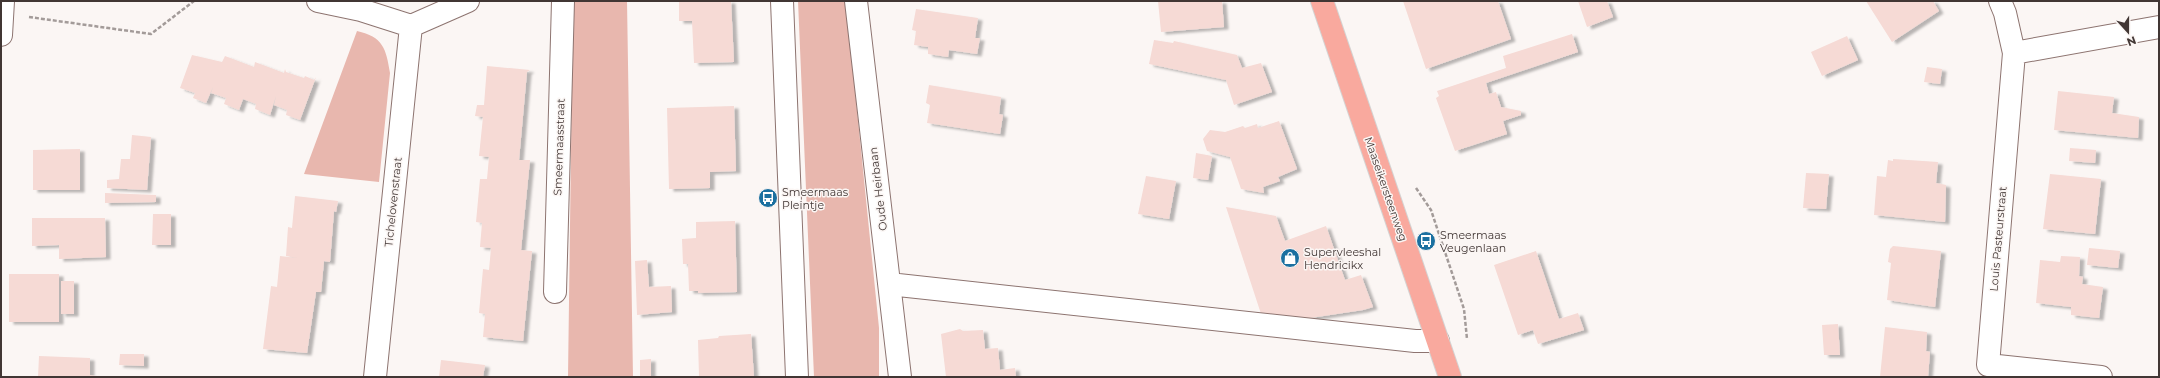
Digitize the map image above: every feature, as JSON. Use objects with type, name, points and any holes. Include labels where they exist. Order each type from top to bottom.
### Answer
[{"type":"main road","name":"Maaseikersteenweg","points":[[1322,1],[1450,377]]},
{"type":"street","points":[[318,1],[361,10],[411,26],[468,1]]},
{"type":"street","name":"Smeermaasstraat","points":[[555,292],[563,1]]},
{"type":"street","points":[[782,1],[797,377]]},
{"type":"street","name":"Oude Heirbaan","points":[[856,1],[900,377]]},
{"type":"street","name":"Louis Pasteurstraat","points":[[2000,1],[2005,13],[2014,53],[1988,365],[2101,377]]},
{"type":"street","points":[[1,36],[3,7]]},
{"type":"street","name":"Tichelovenstraat","points":[[375,377],[411,26]]},
{"type":"street","points":[[2014,53],[2159,27]]},
{"type":"street","points":[[889,284],[1407,340],[1438,341]]},
{"type":"path","points":[[3,7],[151,34],[194,1]]},
{"type":"shaded area","points":[[573,1],[627,1],[633,377],[568,377]]},
{"type":"shaded area","points":[[798,1],[846,1],[879,328],[879,377],[814,377]]},
{"type":"shaded area","points":[[357,31],[373,37],[382,45],[387,57],[390,73],[379,182],[304,174]]},
{"type":"building","points":[[679,1],[731,1],[734,62],[694,63],[692,21],[679,21]]},
{"type":"building","points":[[1158,1],[1222,1],[1224,27],[1161,32]]},
{"type":"building","points":[[1403,1],[1498,1],[1511,39],[1426,69]]},
{"type":"building","points":[[1578,1],[1607,1],[1613,17],[1587,27]]},
{"type":"building","points":[[1866,1],[1933,1],[1939,11],[1892,42]]},
{"type":"building","points":[[916,9],[978,18],[975,38],[980,38],[977,54],[949,50],[948,57],[928,54],[928,47],[914,45],[916,31],[912,30]]},
{"type":"building","points":[[1572,34],[1578,52],[1486,83],[1489,94],[1496,92],[1501,107],[1521,111],[1521,115],[1503,121],[1507,134],[1455,151],[1436,98],[1439,96],[1437,91],[1506,68],[1503,56]]},
{"type":"building","points":[[1847,36],[1858,60],[1822,76],[1811,52]]},
{"type":"building","points":[[1154,40],[1173,43],[1174,41],[1237,55],[1242,68],[1261,63],[1272,92],[1234,105],[1226,80],[1149,64]]},
{"type":"building","points":[[192,55],[222,62],[225,56],[254,67],[255,62],[284,73],[285,69],[286,72],[304,78],[305,76],[314,80],[316,77],[300,120],[286,115],[287,110],[274,105],[276,96],[270,115],[255,109],[256,104],[243,99],[239,110],[224,104],[226,98],[211,93],[213,87],[206,103],[193,98],[195,93],[180,88]]},
{"type":"building","points":[[487,66],[530,70],[527,72],[519,160],[530,160],[521,250],[532,251],[523,341],[483,337],[485,314],[479,313],[483,269],[489,270],[491,248],[480,247],[482,223],[476,222],[480,179],[487,179],[489,157],[479,156],[483,117],[475,116],[477,105],[484,105]]},
{"type":"building","points":[[1927,67],[1942,69],[1940,84],[1924,82]]},
{"type":"building","points":[[929,85],[1001,97],[999,114],[1003,115],[1000,134],[927,123],[930,105],[926,103]]},
{"type":"building","points":[[2058,91],[2114,97],[2112,113],[2139,117],[2138,138],[2054,130]]},
{"type":"building","points":[[734,106],[736,171],[710,172],[710,188],[669,189],[667,108]]},
{"type":"building","points":[[1279,121],[1297,169],[1278,177],[1280,181],[1263,187],[1264,193],[1241,189],[1230,157],[1207,151],[1203,139],[1210,130],[1225,132],[1243,126],[1245,128],[1257,124],[1258,128]]},
{"type":"building","points":[[132,135],[151,137],[147,190],[107,188],[107,180],[119,179],[121,159],[130,159]]},
{"type":"building","points":[[2070,148],[2096,150],[2095,163],[2069,161]]},
{"type":"building","points":[[80,149],[80,190],[33,190],[33,150]]},
{"type":"building","points":[[1196,153],[1212,156],[1208,180],[1193,178]]},
{"type":"building","points":[[1893,159],[1938,162],[1936,183],[1946,185],[1945,222],[1874,215],[1877,176],[1886,177],[1888,160],[1893,161]]},
{"type":"building","points":[[1806,173],[1829,174],[1826,209],[1803,208]]},
{"type":"building","points":[[2050,174],[2101,179],[2095,234],[2043,229]]},
{"type":"building","points":[[1146,176],[1176,181],[1169,219],[1138,214]]},
{"type":"building","points":[[105,193],[156,195],[156,202],[105,203]]},
{"type":"building","points":[[295,196],[338,201],[336,212],[334,211],[330,262],[324,261],[321,292],[316,292],[307,353],[263,349],[271,286],[277,287],[280,256],[297,258],[286,256],[288,227],[292,228]]},
{"type":"building","name":"Supervleeshal Hendricikx","points":[[1226,207],[1276,216],[1285,241],[1326,226],[1345,280],[1361,275],[1373,307],[1363,310],[1297,320],[1263,320]]},
{"type":"building","points":[[153,214],[171,214],[171,245],[152,245]]},
{"type":"building","points":[[32,218],[105,218],[106,257],[59,259],[59,245],[32,246]]},
{"type":"building","points":[[735,221],[737,292],[698,293],[698,291],[689,291],[688,264],[683,264],[682,239],[696,238],[696,222]]},
{"type":"building","points":[[1893,246],[1941,251],[1935,307],[1887,300],[1891,263],[1888,262],[1890,249]]},
{"type":"building","points":[[2089,248],[2120,251],[2118,268],[2087,265]]},
{"type":"building","points":[[1536,251],[1559,319],[1578,313],[1584,330],[1538,344],[1533,330],[1518,335],[1494,265]]},
{"type":"building","points":[[2061,256],[2080,257],[2079,276],[2083,277],[2082,284],[2103,287],[2099,318],[2071,315],[2071,307],[2036,303],[2040,260],[2060,262]]},
{"type":"building","points":[[647,260],[649,287],[671,286],[672,312],[637,315],[635,261]]},
{"type":"building","points":[[9,274],[59,274],[59,322],[9,322]]},
{"type":"building","points":[[61,281],[74,281],[74,314],[61,314]]},
{"type":"building","points":[[1838,324],[1840,355],[1824,355],[1822,325]]},
{"type":"building","points":[[1885,327],[1927,332],[1926,351],[1930,352],[1928,377],[1880,377]]},
{"type":"building","points":[[960,329],[963,331],[983,330],[985,349],[998,348],[1000,370],[1015,368],[1016,377],[946,377],[941,334]]},
{"type":"building","points":[[751,334],[754,377],[699,377],[698,340],[718,338],[719,336]]},
{"type":"building","points":[[120,354],[144,354],[144,366],[119,365]]},
{"type":"building","points":[[39,356],[90,358],[90,375],[101,377],[38,377]]},
{"type":"building","points":[[651,359],[651,377],[640,377],[640,360]]},
{"type":"building","points":[[441,360],[485,365],[483,377],[439,377]]},
{"type":"place","name":"Smeermaas Pleintje","points":[[768,198]]},
{"type":"place","name":"Smeermaas Veugenlaan","points":[[1426,241]]},
{"type":"place","name":"Supervleeshal Hendricikx","points":[[1290,258]]}]
